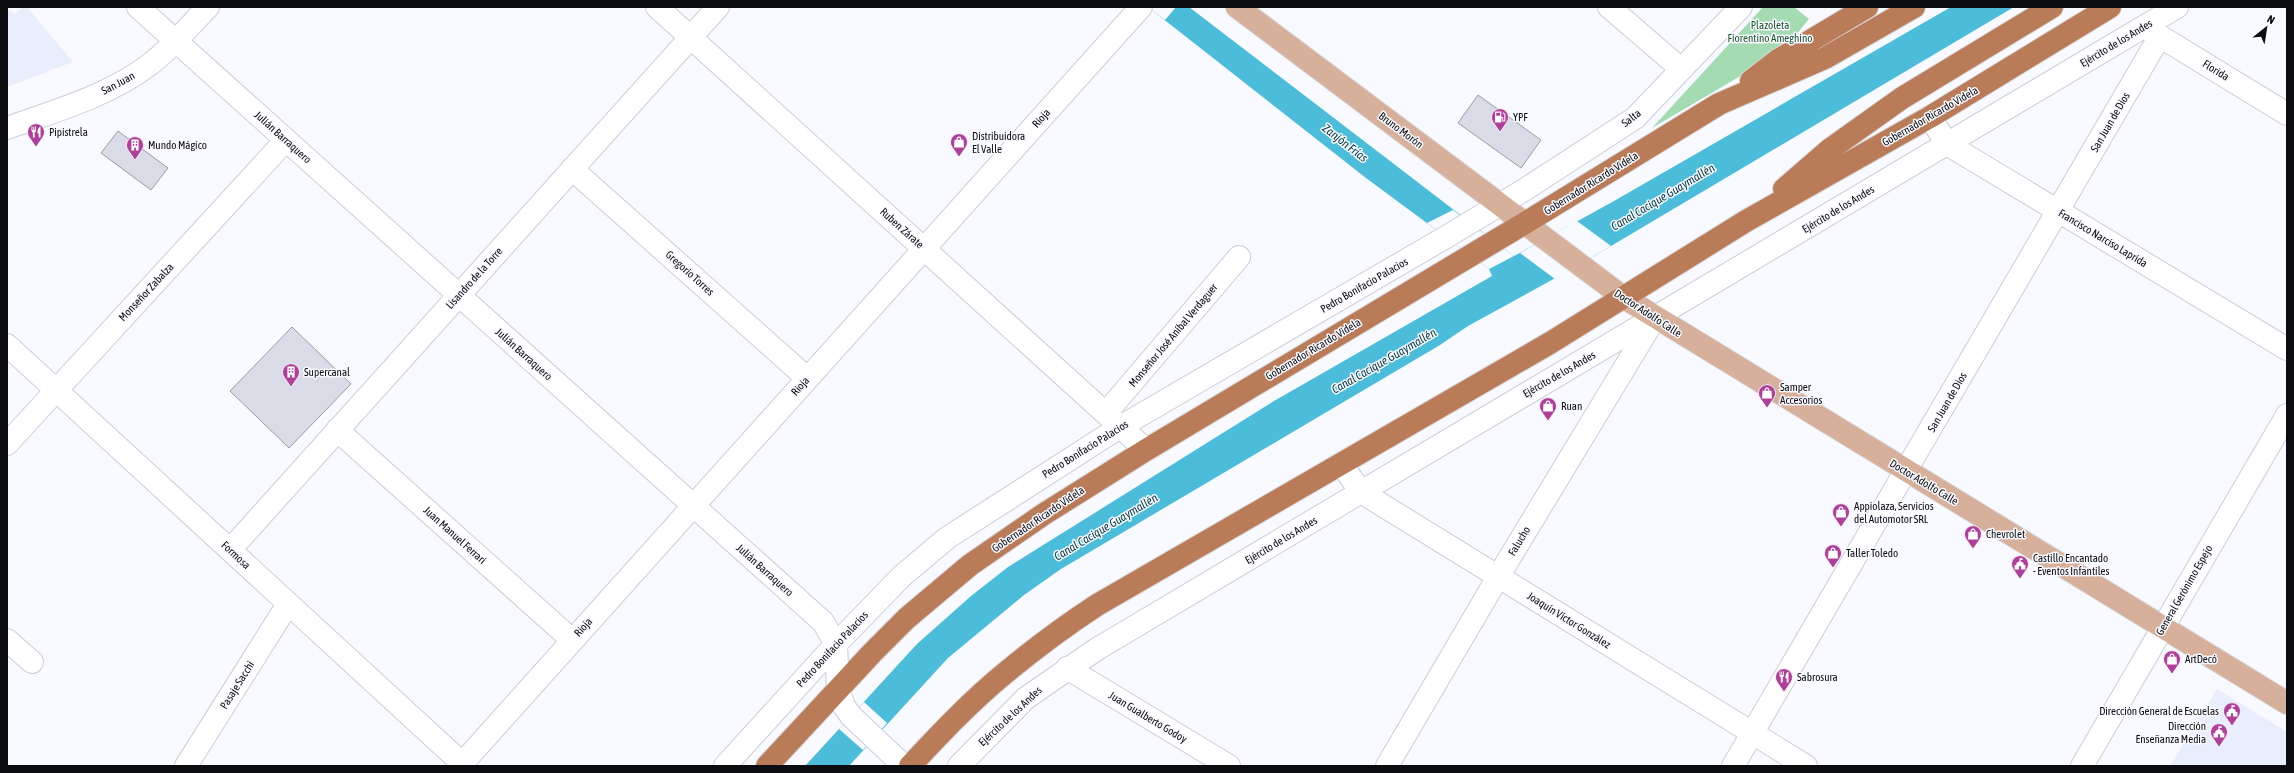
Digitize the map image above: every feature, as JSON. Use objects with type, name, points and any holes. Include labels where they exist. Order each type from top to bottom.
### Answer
[{"type":"highway","points":[[1719,104],[1778,60],[1867,7]]},
{"type":"highway","name":"Gobernador Ricardo Videla","points":[[768,766],[838,689],[907,618],[970,565],[1044,514],[1146,450],[1525,223],[1719,104],[1825,58],[1914,7]]},
{"type":"highway","name":"Gobernador Ricardo Videla","points":[[1746,221],[1829,150],[1902,98],[2052,7]]},
{"type":"highway","name":"Gobernador Ricardo Videla","points":[[910,766],[952,721],[997,679],[1051,636],[1097,605],[1342,465],[1550,343],[1746,221],[1930,117],[2110,7]]},
{"type":"main road","name":"Bruno Morón","points":[[1237,7],[1525,223],[1572,260]]},
{"type":"main road","name":"Doctor Adolfo Calle","points":[[1572,260],[1655,319],[2287,703]]},
{"type":"street","name":"Julián Barraquero","points":[[138,7],[823,622],[836,644],[838,689],[844,706],[862,727],[904,766]]},
{"type":"street","name":"San Juan","points":[[7,128],[89,98],[122,82],[151,64],[208,7]]},
{"type":"street","name":"Ruben Zárate","points":[[657,7],[1146,450]]},
{"type":"street","name":"Lisandro de la Torre","points":[[230,550],[718,7]]},
{"type":"street","name":"Rioja","points":[[462,765],[692,505],[1141,7]]},
{"type":"street","points":[[1609,7],[1681,69]]},
{"type":"street","name":"Salta","points":[[1500,205],[1635,118],[1741,7]]},
{"type":"street","name":"Ejército de los Andes","points":[[959,766],[1026,698],[1067,668],[1947,144],[2152,31],[2177,7]]},
{"type":"street","name":"Florida","points":[[2152,31],[2287,114]]},
{"type":"street","name":"San Juan de Dios","points":[[1733,766],[2058,211],[2152,31]]},
{"type":"street","name":"Francisco Narciso Laprida","points":[[1930,117],[1947,144],[2287,349]]},
{"type":"street","name":"Monseñor Zabalza","points":[[7,444],[286,140]]},
{"type":"street","name":"Gregorio Torres","points":[[572,169],[807,378]]},
{"type":"street","name":"Pedro Bonifacio Palacios","points":[[726,766],[836,644],[902,576],[947,538],[1113,420],[1446,237],[1500,205]]},
{"type":"street","name":"Monseñor José Aníbal Verdaguer","points":[[1113,420],[1239,257]]},
{"type":"street","name":"Falucho","points":[[1387,766],[1498,577],[1655,319]]},
{"type":"street","name":"Formosa","points":[[7,345],[462,765]]},
{"type":"street","name":"General Gerónimo Espejo","points":[[2082,766],[2287,415]]},
{"type":"street","name":"Juan Manuel Ferrari","points":[[337,430],[572,640]]},
{"type":"street","name":"Joaquín Víctor González","points":[[1342,465],[1361,492],[1806,766]]},
{"type":"street","name":"Pasaje Sacchi","points":[[186,766],[288,604]]},
{"type":"street","points":[[7,640],[32,662]]},
{"type":"street","name":"Juan Gualberto Godoy","points":[[1067,668],[1229,766]]},
{"type":"shaded area","points":[[23,7],[27,7],[73,62],[7,87],[7,9],[15,14]]},
{"type":"shaded area","points":[[2217,689],[2287,732],[2287,766],[2170,766]]},
{"type":"green space","name":"Plazoleta Fiorentino Ameghino","points":[[1763,7],[1794,7],[1809,19],[1783,51],[1652,128]]},
{"type":"water","points":[[1148,7],[1189,7],[1514,256],[1614,201],[1951,7],[2014,7],[1579,265],[1468,326],[1440,345],[1061,569],[1024,595],[948,658],[849,766],[805,766],[917,644],[971,596],[1008,567],[1274,401],[1492,276],[1489,269],[1366,178]]},
{"type":"pier","points":[[1148,7],[1176,7],[1165,20]]},
{"type":"pier","points":[[1453,210],[1514,256],[1489,269],[1427,223]]},
{"type":"pier","points":[[1577,221],[1611,246],[1555,279],[1520,253]]},
{"type":"pier","points":[[864,702],[887,723],[863,750],[839,729]]},
{"type":"building","name":"YPF","points":[[1478,95],[1541,140],[1521,168],[1458,123]]},
{"type":"building","name":"Mundo Mágico","points":[[118,131],[168,168],[151,190],[101,153]]},
{"type":"building","name":"Supercanal","points":[[292,327],[351,384],[289,448],[230,391]]},
{"type":"place","name":"YPF","points":[[1500,132]]},
{"type":"place","name":"Pipistrela","points":[[36,147]]},
{"type":"place","name":"Distribuidora El Valle","points":[[959,157]]},
{"type":"place","name":"Mundo Mágico","points":[[135,160]]},
{"type":"place","name":"Supercanal","points":[[291,387]]},
{"type":"place","name":"Samper Accesorios","points":[[1767,408]]},
{"type":"place","name":"Ruan","points":[[1548,421]]},
{"type":"place","name":"Appiolaza, Servicios del Automotor SRL","points":[[1841,527]]},
{"type":"place","name":"Chevrolet","points":[[1973,549]]},
{"type":"place","name":"Taller Toledo","points":[[1833,568]]},
{"type":"place","name":"Castillo Encantado - Eventos Infantiles","points":[[2020,579]]},
{"type":"place","name":"ArtDecó","points":[[2172,674]]},
{"type":"place","name":"Sabrosura","points":[[1784,692]]},
{"type":"place","name":"Dirección General de Escuelas","points":[[2232,726]]},
{"type":"place","name":"Dirección Enseñanza Media","points":[[2219,747]]},
{"type":"water label","name":"Zanjón Frías","points":[[1345,143]]},
{"type":"water label","name":"Canal Cacique Guaymallén","points":[[1663,197]]},
{"type":"water label","name":"Canal Cacique Guaymallén","points":[[1384,361]]},
{"type":"water label","name":"Canal Cacique Guaymallén","points":[[1106,527]]}]
